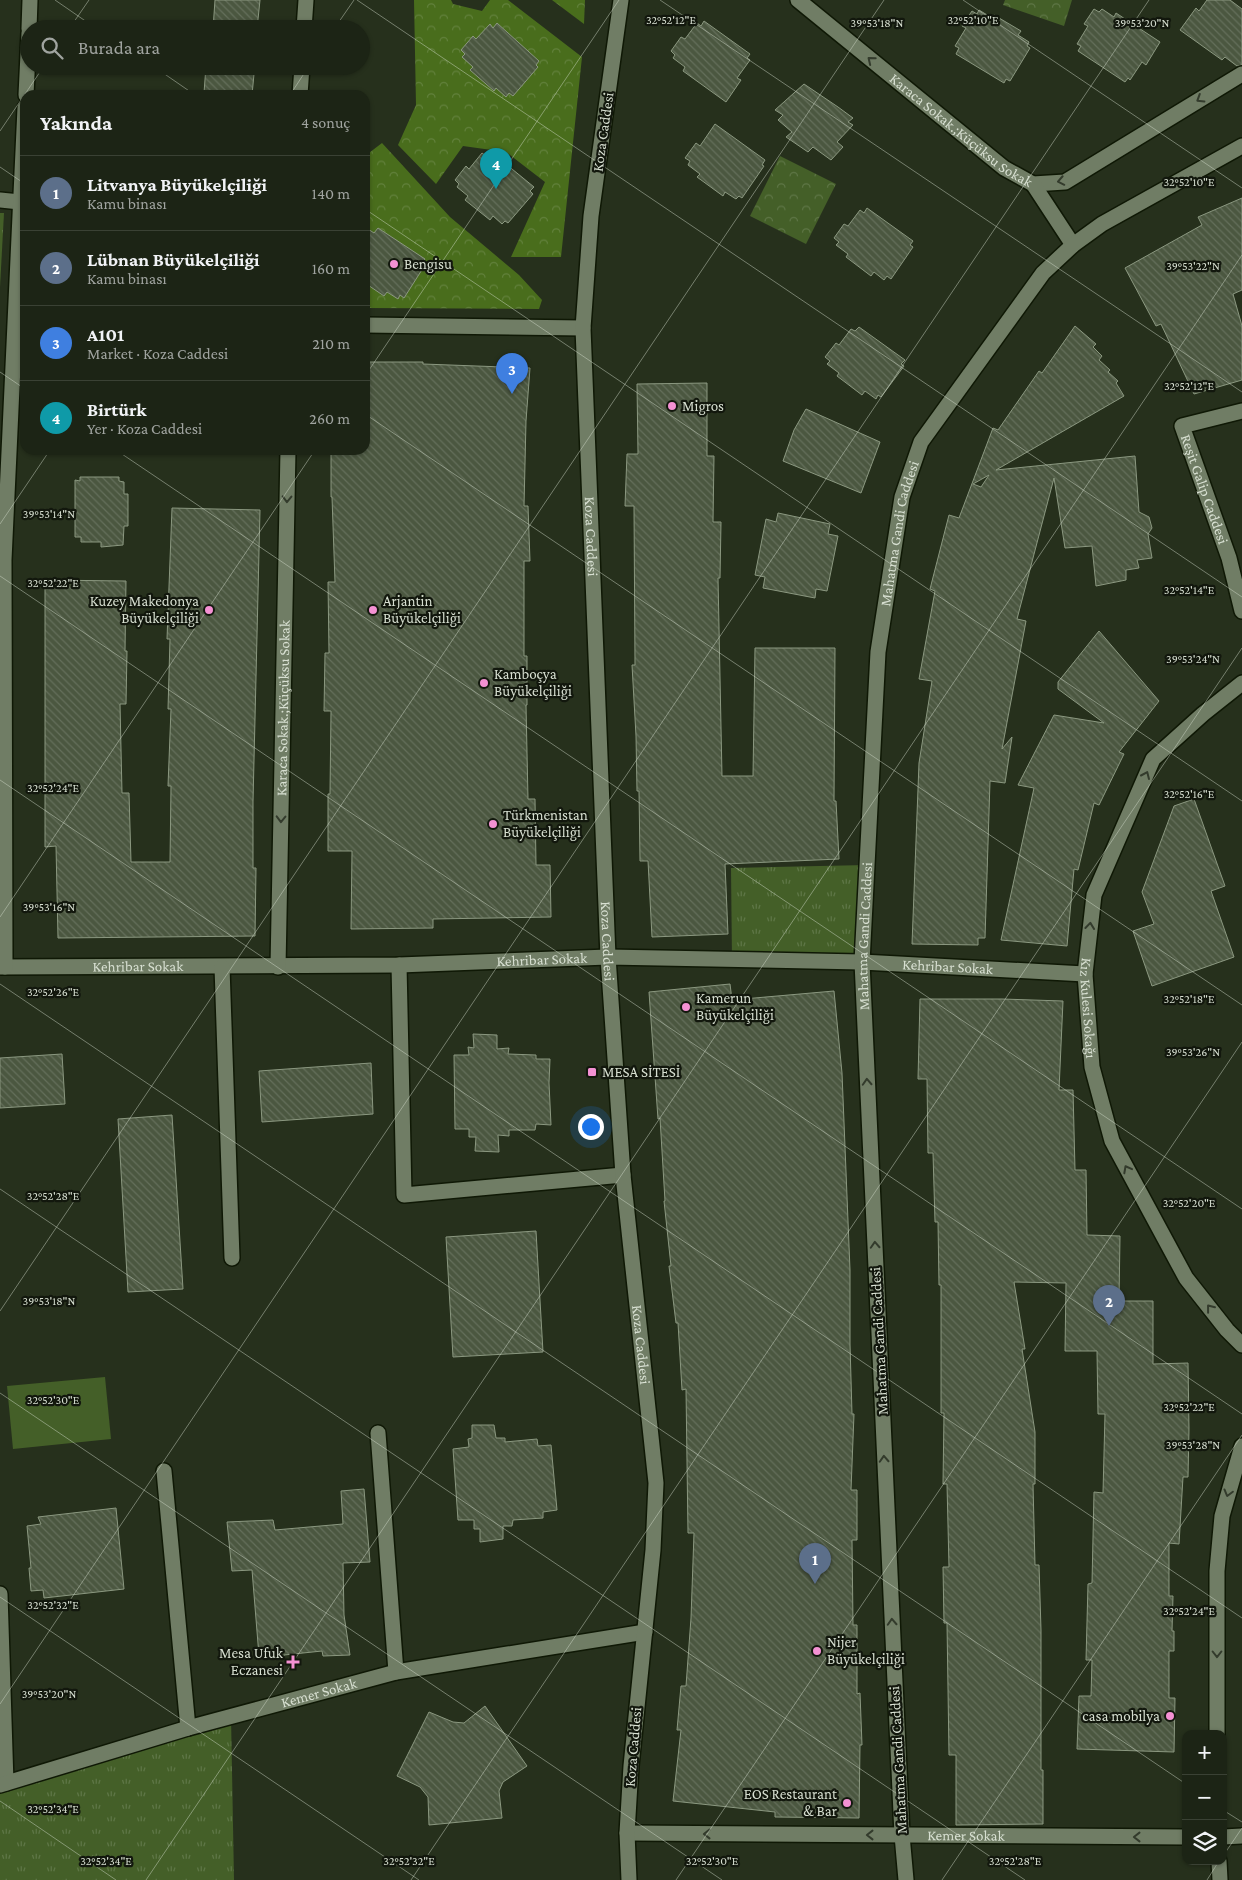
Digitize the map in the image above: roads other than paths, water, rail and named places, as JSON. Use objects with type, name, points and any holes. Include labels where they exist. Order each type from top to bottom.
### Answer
[{"type":"street","points":[[29,20],[30,0]]},
{"type":"street","points":[[305,20],[306,0]]},
{"type":"street","name":"Koza Caddesi","points":[[621,0],[591,216],[583,328],[608,957],[623,1175],[656,1483],[653,1550],[631,1766],[627,1834],[629,1880]]},
{"type":"street","name":"Karaca Sokak.;Küçüksu Sokak","points":[[798,0],[1004,168],[1033,184],[1065,182],[1242,74]]},
{"type":"street","points":[[26,90],[27,75]]},
{"type":"street","points":[[300,90],[301,75]]},
{"type":"street","name":"Mahatma Gandi Caddesi","points":[[906,1880],[902,1835],[862,962],[878,652],[902,497],[921,442],[1043,273],[1073,245],[1102,224],[1242,146]]},
{"type":"street","points":[[1033,184],[1073,245]]},
{"type":"street","points":[[0,200],[20,202]]},
{"type":"street","points":[[2,967],[2,560],[20,276]]},
{"type":"street","points":[[370,325],[583,328]]},
{"type":"street","name":"Reşit Galip Caddesi","points":[[1242,411],[1182,426],[1228,558],[1242,612]]},
{"type":"street","name":"Karaca Sokak.;Küçüksu Sokak","points":[[278,967],[288,455]]},
{"type":"street","name":"Kız Kulesi Sokağı","points":[[1242,683],[1202,714],[1153,760],[1094,895],[1085,974],[1092,1067],[1112,1141],[1186,1278],[1227,1330],[1242,1345]]},
{"type":"street","name":"Kehribar Sokak","points":[[2,967],[278,967],[399,965],[608,957],[862,962],[1085,974]]},
{"type":"street","points":[[399,965],[404,1194],[623,1175]]},
{"type":"street","points":[[222,967],[232,1258]]},
{"type":"street","points":[[378,1432],[396,1672]]},
{"type":"street","points":[[1217,1730],[1217,1572],[1222,1516],[1242,1446]]},
{"type":"street","points":[[164,1471],[188,1728]]},
{"type":"street","points":[[0,1594],[3,1784]]},
{"type":"street","name":"Kemer Sokak","points":[[3,1784],[188,1728],[396,1672],[645,1632]]},
{"type":"street","name":"Kemer Sokak","points":[[627,1834],[1182,1837]]},
{"type":"street","points":[[1227,1837],[1242,1836]]},
{"type":"street","points":[[1219,1865],[1220,1880]]},
{"type":"place","name":"Birtürk","points":[[496,189]]},
{"type":"place","name":"Bengisu","points":[[394,264]]},
{"type":"place","name":"A101","points":[[512,394]]},
{"type":"place","name":"Migros","points":[[672,406]]},
{"type":"place","name":"Kuzey Makedonya Büyükelçiliği","points":[[209,610]]},
{"type":"place","name":"Arjantin Büyükelçiliği","points":[[373,610]]},
{"type":"place","name":"Kamboçya Büyükelçiliği","points":[[484,683]]},
{"type":"place","name":"Türkmenistan Büyükelçiliği","points":[[493,824]]},
{"type":"place","name":"Kamerun Büyükelçiliği","points":[[686,1007]]},
{"type":"place","name":"MESA SİTESİ","points":[[592,1072]]},
{"type":"place","name":"Lübnan Büyükelçiliği","points":[[1109,1326]]},
{"type":"place","name":"Litvanya Büyükelçiliği","points":[[815,1584]]},
{"type":"place","name":"Nijer Büyükelçiliği","points":[[817,1651]]},
{"type":"place","name":"Mesa Ufuk Eczanesi","points":[[293,1662]]},
{"type":"place","name":"casa mobilya","points":[[1170,1716]]},
{"type":"place","name":"EOS Restaurant & Bar","points":[[847,1803]]}]
